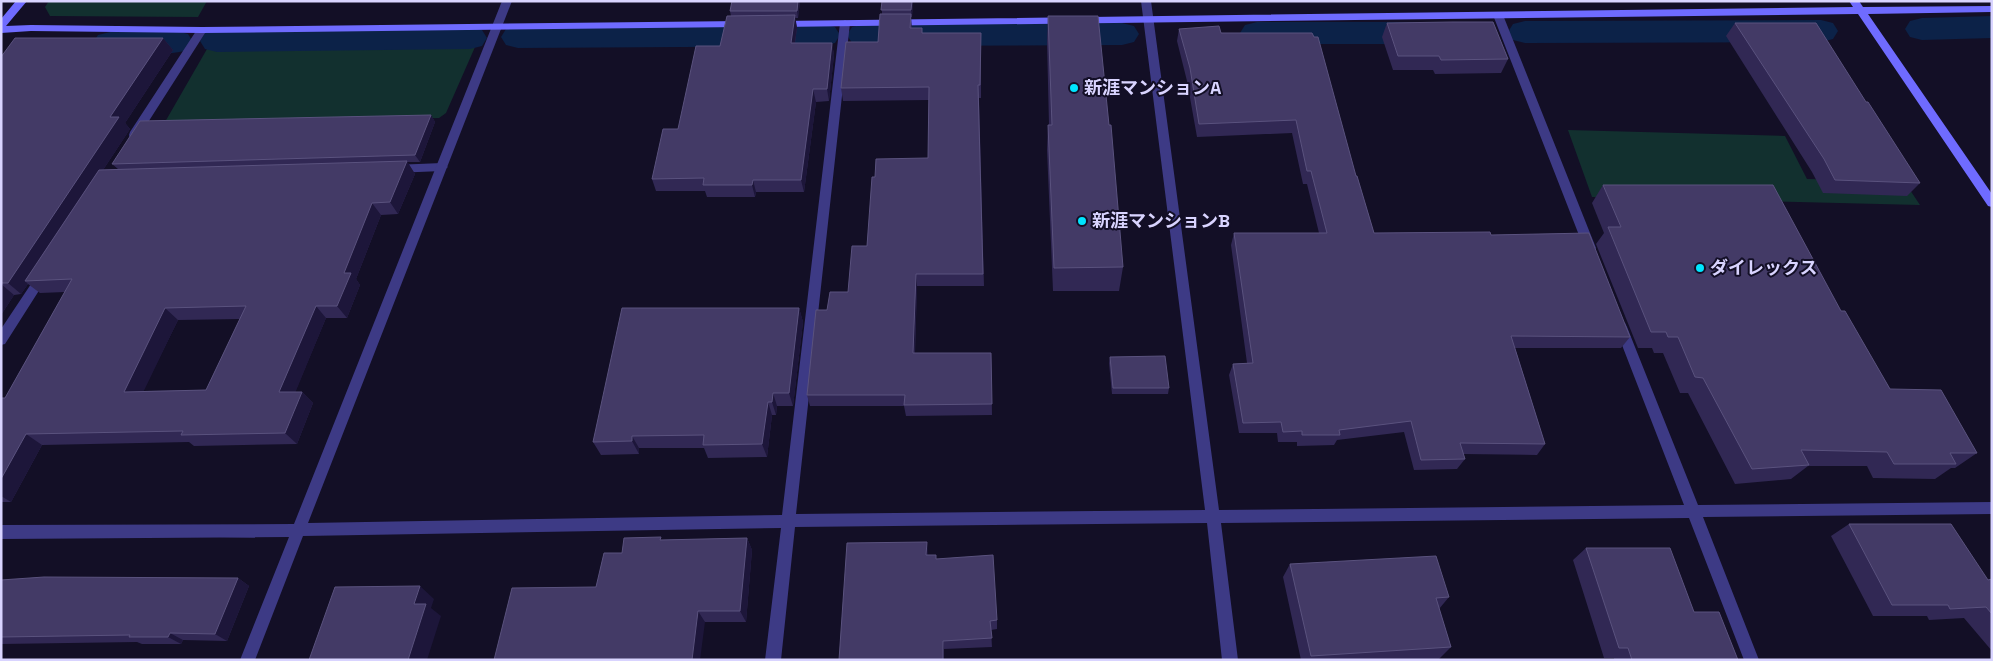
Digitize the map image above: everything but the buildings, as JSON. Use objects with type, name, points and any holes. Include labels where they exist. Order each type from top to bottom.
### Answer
[{"type":"street","points":[[1,26],[22,1]]},
{"type":"street","points":[[247,660],[507,1]]},
{"type":"street","points":[[1146,1],[1230,660]]},
{"type":"street","points":[[1854,1],[1992,203]]},
{"type":"street","points":[[1,30],[31,28],[202,30],[497,25],[760,24],[1992,10]]},
{"type":"street","points":[[1498,15],[1596,263]]},
{"type":"street","points":[[773,660],[845,23]]},
{"type":"street","points":[[128,144],[202,30]]},
{"type":"street","points":[[383,169],[442,167]]},
{"type":"street","points":[[1,340],[49,266]]},
{"type":"street","points":[[1617,318],[1752,660]]},
{"type":"street","points":[[1,532],[298,530],[790,521],[1693,510],[1992,508]]},
{"type":"green space","points":[[49,1],[207,1],[198,17],[50,16],[45,7]]},
{"type":"green space","points":[[470,42],[475,47],[446,113],[439,118],[304,122],[165,122],[207,49]]},
{"type":"green space","points":[[1568,130],[1785,136],[1807,179],[1904,181],[1920,205],[1592,197]]},
{"type":"waterway","points":[[1922,29],[1992,27]]},
{"type":"waterway","points":[[1525,32],[1821,31]]},
{"type":"waterway","points":[[1257,33],[1440,33]]},
{"type":"waterway","points":[[864,35],[1122,34]]},
{"type":"waterway","points":[[518,37],[823,35]]},
{"type":"waterway","points":[[217,41],[470,38]]},
{"type":"waterway","points":[[110,43],[176,42]]},
{"type":"place","name":"新涯マンションA","points":[[1074,88]]},
{"type":"place","name":"新涯マンションB","points":[[1082,221]]},
{"type":"place","name":"ダイレックス","points":[[1700,268]]}]
